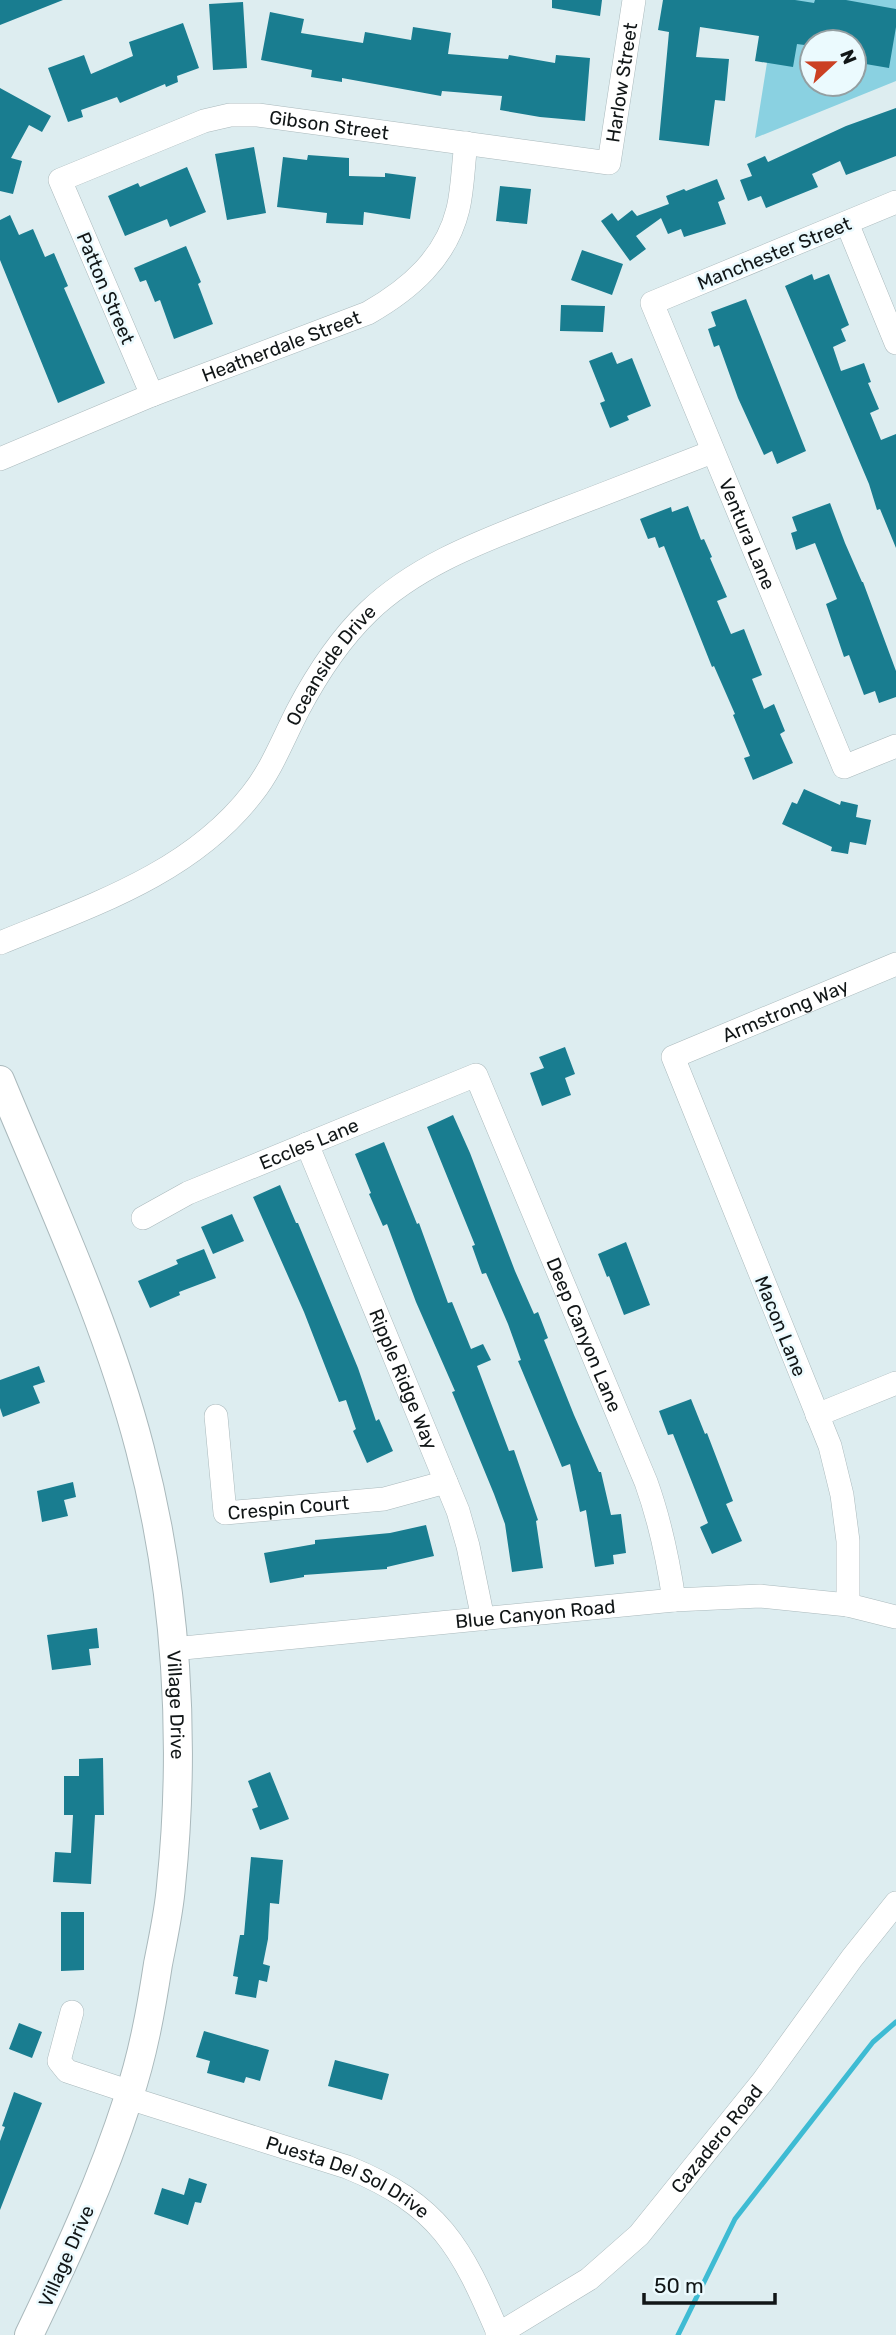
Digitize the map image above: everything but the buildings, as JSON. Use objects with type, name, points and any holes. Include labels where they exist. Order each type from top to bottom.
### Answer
[{"type":"main road","name":"Village Drive","points":[[0,1080],[96,1314],[141,1450],[157,1528],[173,1649],[177,1744],[177,1813],[171,1889],[149,2022],[130,2095],[81,2225],[29,2335]]},
{"type":"street","name":"Harlow Street","points":[[609,163],[634,0]]},
{"type":"street","name":"Gibson Street","points":[[60,180],[204,121],[230,114],[258,115],[609,163]]},
{"type":"street","name":"Heatherdale Street","points":[[0,459],[152,395],[368,313],[398,296],[423,273],[443,245],[457,209],[466,144]]},
{"type":"street","name":"Patton Street","points":[[60,180],[152,395]]},
{"type":"street","name":"Manchester Street","points":[[652,303],[896,202]]},
{"type":"street","points":[[846,223],[896,343]]},
{"type":"street","name":"Ventura Lane","points":[[652,303],[844,767],[896,746]]},
{"type":"street","name":"Oceanside Drive","points":[[0,943],[120,894],[158,874],[209,838],[252,794],[276,756],[315,678],[338,645],[368,612],[396,589],[429,567],[473,545],[712,452]]},
{"type":"street","name":"Armstrong Way","points":[[673,1056],[896,964]]},
{"type":"street","name":"Macon Lane","points":[[673,1056],[830,1447],[842,1495],[848,1541],[848,1605]]},
{"type":"street","name":"Eccles Lane","points":[[143,1218],[188,1193],[476,1075]]},
{"type":"street","name":"Deep Canyon Lane","points":[[476,1075],[650,1494],[667,1548],[674,1600]]},
{"type":"street","name":"Ripple Ridge Way","points":[[307,1144],[458,1511],[483,1619]]},
{"type":"street","points":[[817,1416],[896,1383]]},
{"type":"street","name":"Crespin Court","points":[[216,1416],[225,1513],[384,1499],[446,1482]]},
{"type":"street","name":"Blue Canyon Road","points":[[173,1649],[674,1600],[760,1596],[848,1605],[896,1616]]},
{"type":"street","name":"Cazadero Road","points":[[498,2335],[589,2279],[639,2235],[763,2081],[852,1958],[896,1903]]},
{"type":"street","name":"Puesta Del Sol Drive","points":[[72,2012],[59,2061],[67,2071],[130,2095],[347,2167],[404,2194],[429,2215],[455,2244],[475,2278],[498,2335]]},
{"type":"shaded area","points":[[777,0],[896,0],[896,81],[868,92],[868,28],[798,28],[798,98],[854,98],[755,138]]},
{"type":"waterway","points":[[678,2335],[735,2219],[873,2042],[896,2022]]}]
